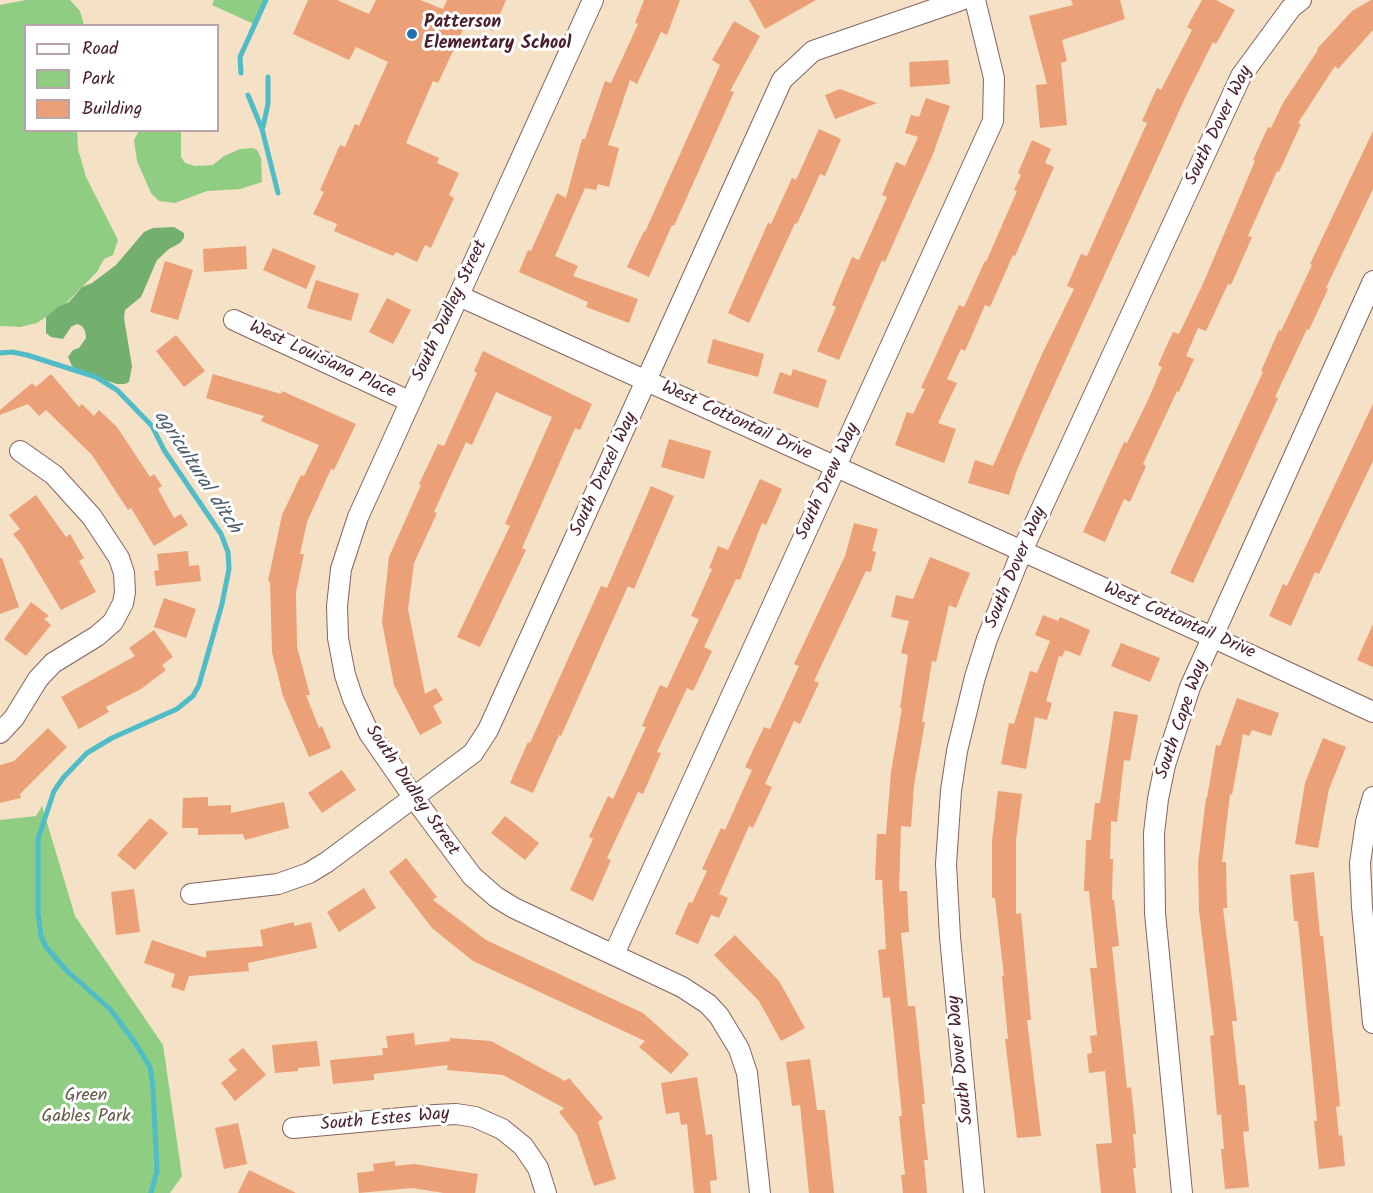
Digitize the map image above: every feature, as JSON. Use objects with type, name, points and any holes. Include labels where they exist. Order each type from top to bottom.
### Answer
[{"type":"street","name":"South Dudley Street","points":[[593,0],[351,536],[341,569],[337,621],[342,660],[353,699],[369,733],[459,862],[484,888],[514,908],[665,977],[692,992],[708,1004],[729,1030],[739,1049],[747,1073],[760,1193]]},
{"type":"street","name":"South Drexel Way","points":[[191,894],[278,884],[309,873],[469,757],[488,730],[648,381],[782,80],[813,51],[961,0]]},
{"type":"street","name":"South Drew Way","points":[[614,954],[993,122],[994,78],[975,0]]},
{"type":"street","name":"South Dover Way","points":[[974,1193],[947,897],[947,829],[957,751],[975,677],[987,639],[1022,551],[1241,76],[1291,3]]},
{"type":"street","name":"South Cape Way","points":[[1182,1193],[1155,913],[1154,833],[1165,765],[1190,687],[1373,281]]},
{"type":"street","name":"West Cottontail Drive","points":[[459,296],[1373,712]]},
{"type":"street","name":"West Louisiana Place","points":[[234,320],[410,401]]},
{"type":"street","points":[[0,733],[14,718],[33,686],[52,663],[97,636],[113,622],[123,603],[125,592],[124,573],[119,558],[92,517],[54,475],[42,464],[20,451]]},
{"type":"street","points":[[1373,796],[1366,822],[1360,863],[1373,1023]]},
{"type":"street","name":"South Estes Way","points":[[293,1128],[435,1115],[456,1114],[475,1117],[502,1129],[523,1146],[538,1168],[546,1193]]},
{"type":"green space","points":[[26,0],[70,0],[80,11],[84,24],[24,24],[24,132],[77,132],[78,149],[86,177],[118,240],[113,255],[104,259],[97,272],[66,303],[37,323],[20,327],[0,326],[0,5]]},
{"type":"green space","points":[[214,0],[264,0],[254,24],[212,5]]},
{"type":"green space","points":[[138,132],[181,132],[181,157],[185,163],[195,166],[213,165],[224,156],[240,149],[253,148],[257,150],[261,158],[262,182],[240,189],[207,191],[175,203],[159,201],[151,193],[137,161],[134,140]]},
{"type":"green space","points":[[174,227],[184,233],[184,238],[157,260],[141,297],[125,310],[124,318],[132,366],[129,382],[117,384],[81,372],[72,366],[68,357],[86,338],[85,331],[77,324],[71,327],[63,339],[51,337],[46,333],[46,317],[58,307],[69,302],[82,287],[92,283],[116,265],[144,232],[153,228]]},
{"type":"green space","name":"Green Gables Park","points":[[42,806],[75,916],[163,1045],[182,1176],[170,1193],[0,1193],[0,820],[36,816]]},
{"type":"building","points":[[308,0],[337,0],[369,14],[376,0],[420,0],[443,9],[447,0],[506,0],[493,31],[468,19],[438,83],[433,81],[406,143],[439,158],[437,163],[459,173],[449,195],[454,198],[431,248],[425,245],[417,262],[396,252],[393,256],[334,231],[337,224],[313,214],[324,192],[320,190],[340,145],[345,147],[355,124],[359,126],[388,62],[356,47],[349,60],[293,34]]},
{"type":"building","points":[[644,0],[680,0],[667,35],[661,32],[637,84],[630,80],[608,145],[619,148],[609,187],[598,184],[596,190],[585,188],[555,256],[578,266],[573,276],[638,299],[629,323],[586,307],[588,302],[519,272],[557,193],[566,198],[582,139],[585,139],[605,81],[611,83],[638,24],[635,23]]},
{"type":"building","points":[[749,0],[816,0],[765,29]]},
{"type":"building","points":[[1071,0],[1120,0],[1125,19],[1062,40],[1067,61],[1061,63],[1067,125],[1040,128],[1036,85],[1047,84],[1029,16],[1073,5]]},
{"type":"building","points":[[1202,0],[1216,0],[1235,10],[1216,44],[1213,42],[1185,98],[1042,412],[1017,470],[1009,495],[968,483],[975,460],[993,466],[1042,354],[1074,289],[1067,286],[1081,254],[1087,256],[1147,123],[1142,121],[1157,88],[1161,90],[1192,30],[1187,27]]},
{"type":"building","points":[[1373,0],[1373,30],[1338,69],[1335,66],[1298,123],[1301,124],[1248,236],[1252,237],[1231,285],[1228,284],[1206,331],[1198,328],[1186,356],[1194,359],[1143,464],[1146,466],[1130,502],[1124,499],[1105,542],[1083,532],[1124,442],[1127,443],[1148,400],[1162,367],[1158,365],[1173,332],[1179,334],[1202,286],[1268,127],[1271,128],[1283,103],[1317,49],[1352,11]]},
{"type":"building","points":[[734,21],[760,36],[730,91],[734,92],[649,277],[627,267],[720,65],[712,60]]},
{"type":"building","points":[[948,60],[950,84],[910,87],[909,62]]},
{"type":"building","points":[[840,89],[877,103],[835,119],[825,95]]},
{"type":"building","points":[[926,98],[950,106],[933,154],[885,262],[882,260],[839,360],[817,351],[836,307],[832,305],[852,257],[859,260],[887,197],[882,195],[896,162],[905,166],[918,137],[905,133],[911,115],[919,117]]},
{"type":"building","points":[[819,129],[841,139],[825,176],[820,174],[797,224],[795,223],[749,323],[728,313],[768,223],[771,224],[792,178],[796,180]]},
{"type":"building","points":[[1373,131],[1373,189],[1326,288],[1328,289],[1309,330],[1307,329],[1275,397],[1278,398],[1193,583],[1170,573],[1263,372],[1261,371],[1279,330],[1281,331]]},
{"type":"building","points":[[1032,140],[1051,149],[1045,163],[1054,167],[990,307],[985,305],[965,351],[961,349],[947,379],[957,383],[938,423],[956,429],[944,463],[895,445],[907,412],[913,414],[925,389],[921,388],[959,305],[964,307],[986,262],[1017,191],[1014,190],[1021,175],[1018,173]]},
{"type":"building","points":[[246,246],[247,269],[204,272],[203,249]]},
{"type":"building","points":[[273,248],[316,266],[306,289],[263,270]]},
{"type":"building","points":[[165,261],[193,270],[178,320],[150,312]]},
{"type":"building","points":[[316,280],[359,294],[351,321],[307,308]]},
{"type":"building","points":[[387,298],[411,310],[393,344],[369,332]]},
{"type":"building","points":[[176,335],[205,371],[184,387],[156,351]]},
{"type":"building","points":[[713,339],[764,354],[758,377],[707,363]]},
{"type":"building","points":[[483,351],[592,404],[580,430],[575,428],[522,548],[526,550],[480,647],[457,637],[510,526],[505,524],[552,417],[496,392],[472,445],[466,442],[414,563],[408,609],[425,694],[436,688],[443,700],[433,706],[442,723],[420,735],[394,685],[382,622],[389,557],[438,444],[444,446],[477,373],[474,371]]},
{"type":"building","points":[[793,369],[827,380],[818,408],[773,393],[780,372],[791,376]]},
{"type":"building","points":[[51,374],[79,407],[82,404],[94,416],[99,410],[117,427],[150,477],[154,474],[162,486],[158,489],[174,518],[181,514],[188,525],[154,546],[131,508],[128,510],[92,455],[46,410],[39,416],[28,404],[0,415],[0,410],[32,383],[36,387]]},
{"type":"building","points":[[213,374],[281,394],[282,391],[356,424],[334,470],[331,469],[307,522],[300,554],[304,554],[296,592],[297,647],[310,695],[306,695],[319,728],[322,726],[331,748],[309,757],[283,696],[272,652],[270,582],[268,581],[282,515],[301,475],[304,476],[319,445],[261,421],[264,416],[206,398]]},
{"type":"building","points":[[1373,404],[1373,461],[1319,574],[1315,572],[1291,626],[1269,616],[1283,584],[1287,586]]},
{"type":"building","points":[[669,439],[711,451],[704,479],[661,467]]},
{"type":"building","points":[[760,479],[782,489],[766,525],[762,523],[740,580],[736,579],[704,647],[712,651],[693,691],[687,688],[657,752],[661,753],[643,794],[638,792],[607,858],[611,860],[593,901],[570,890],[593,839],[589,837],[608,796],[613,799],[646,727],[642,726],[660,685],[667,688],[699,619],[691,616],[712,569],[709,568],[718,546],[728,550]]},
{"type":"building","points":[[651,486],[674,496],[634,589],[628,586],[533,793],[510,783],[601,586],[607,588]]},
{"type":"building","points":[[36,495],[66,537],[70,534],[84,558],[79,561],[96,592],[61,610],[13,534],[20,529],[9,515]]},
{"type":"building","points":[[854,523],[878,529],[872,551],[876,552],[871,572],[866,571],[814,681],[819,683],[800,724],[794,721],[765,784],[772,787],[753,828],[749,826],[719,894],[728,898],[719,918],[711,915],[698,944],[675,934],[689,902],[692,903],[707,871],[702,869],[721,828],[725,830],[752,770],[745,767],[764,727],[770,729],[799,666],[794,664],[845,556]]},
{"type":"building","points":[[188,551],[189,566],[199,565],[201,581],[156,586],[154,571],[159,570],[157,554]]},
{"type":"building","points":[[930,557],[970,573],[956,608],[949,605],[936,662],[932,661],[922,722],[925,722],[914,785],[911,827],[901,826],[899,891],[907,891],[909,932],[901,933],[908,1006],[915,1006],[928,1160],[924,1160],[927,1193],[903,1193],[901,1175],[905,1175],[899,1116],[902,1116],[890,997],[883,998],[878,950],[886,949],[882,880],[875,880],[877,834],[886,834],[891,772],[908,655],[901,653],[909,621],[891,617],[896,595],[913,599]]},
{"type":"building","points":[[0,558],[2,558],[19,607],[0,614]]},
{"type":"building","points":[[164,598],[196,609],[186,638],[154,627]]},
{"type":"building","points":[[31,602],[49,616],[44,619],[51,625],[26,656],[4,639]]},
{"type":"building","points":[[1043,615],[1058,621],[1060,617],[1090,630],[1080,656],[1065,650],[1062,657],[1059,656],[1046,701],[1052,703],[1047,720],[1035,717],[1026,769],[1001,764],[1009,723],[1014,724],[1030,671],[1037,673],[1050,641],[1035,635]]},
{"type":"building","points":[[1373,624],[1373,667],[1357,660]]},
{"type":"building","points":[[154,630],[173,657],[162,665],[166,670],[141,689],[106,707],[109,712],[79,729],[61,697],[135,656],[129,648]]},
{"type":"building","points":[[1121,643],[1160,658],[1150,682],[1111,666]]},
{"type":"building","points":[[1237,698],[1279,713],[1271,736],[1252,730],[1249,736],[1243,734],[1232,795],[1230,794],[1222,862],[1226,862],[1227,908],[1223,908],[1237,1021],[1232,1021],[1239,1085],[1245,1085],[1249,1131],[1243,1132],[1249,1187],[1225,1189],[1221,1149],[1224,1149],[1221,1114],[1217,1115],[1210,1036],[1214,1035],[1199,910],[1198,863],[1206,798],[1216,745],[1220,746]]},
{"type":"building","points":[[1114,711],[1138,715],[1130,761],[1124,760],[1117,822],[1111,821],[1110,859],[1113,859],[1112,900],[1114,900],[1119,946],[1112,947],[1127,1088],[1131,1087],[1136,1134],[1133,1134],[1136,1168],[1133,1168],[1136,1193],[1101,1193],[1096,1144],[1112,1143],[1105,1071],[1089,1073],[1087,1054],[1092,1053],[1090,1036],[1097,1035],[1090,968],[1097,968],[1089,891],[1084,891],[1086,840],[1091,840],[1095,803],[1100,803]]},
{"type":"building","points":[[48,728],[67,747],[20,794],[21,798],[0,803],[0,765],[14,761]]},
{"type":"building","points":[[1323,738],[1346,747],[1329,789],[1318,848],[1295,844],[1305,783]]},
{"type":"building","points":[[342,770],[356,790],[322,813],[308,793]]},
{"type":"building","points":[[998,791],[1022,794],[1016,840],[1016,914],[1021,913],[1031,1020],[1027,1020],[1041,1136],[1017,1138],[1005,1039],[1008,1039],[1002,976],[1004,976],[995,898],[992,898],[992,841]]},
{"type":"building","points":[[208,797],[208,806],[231,805],[231,813],[284,802],[289,828],[245,840],[243,834],[198,835],[198,828],[182,828],[183,798]]},
{"type":"building","points":[[505,816],[539,843],[525,860],[491,833]]},
{"type":"building","points":[[150,818],[168,833],[135,870],[117,855]]},
{"type":"building","points":[[406,858],[437,897],[433,900],[486,940],[643,1013],[689,1054],[671,1074],[639,1047],[645,1041],[473,961],[432,928],[389,872]]},
{"type":"building","points":[[1314,872],[1320,936],[1323,936],[1340,1106],[1336,1107],[1339,1136],[1342,1135],[1345,1166],[1319,1169],[1314,1121],[1317,1121],[1298,921],[1294,921],[1290,875]]},
{"type":"building","points":[[364,888],[376,908],[339,932],[327,912]]},
{"type":"building","points":[[134,889],[140,932],[116,935],[111,892]]},
{"type":"building","points":[[294,922],[294,926],[311,922],[317,948],[248,963],[249,971],[189,976],[184,991],[171,987],[175,974],[144,963],[152,940],[206,958],[206,951],[263,946],[260,930]]},
{"type":"building","points":[[735,935],[779,981],[805,1028],[781,1041],[759,1001],[714,955]]},
{"type":"building","points":[[414,1033],[415,1045],[450,1041],[450,1038],[491,1041],[565,1081],[569,1078],[603,1118],[598,1122],[616,1179],[594,1186],[577,1135],[559,1112],[564,1108],[503,1075],[447,1070],[448,1065],[374,1074],[374,1080],[333,1084],[330,1060],[383,1055],[382,1048],[388,1048],[386,1036]]},
{"type":"building","points":[[317,1041],[320,1066],[275,1073],[272,1045]]},
{"type":"building","points":[[243,1048],[266,1075],[235,1101],[221,1083],[237,1070],[228,1060]]},
{"type":"building","points":[[810,1059],[817,1110],[825,1110],[834,1193],[809,1193],[800,1105],[792,1106],[786,1062]]},
{"type":"building","points":[[697,1077],[706,1135],[712,1134],[717,1180],[710,1181],[711,1193],[694,1193],[687,1124],[681,1125],[679,1112],[666,1114],[661,1083]]},
{"type":"building","points":[[238,1123],[247,1164],[224,1169],[215,1128]]},
{"type":"building","points":[[395,1161],[395,1166],[414,1164],[478,1174],[475,1193],[444,1193],[412,1188],[359,1193],[357,1173],[374,1171],[373,1164]]},
{"type":"building","points":[[249,1170],[296,1193],[238,1193]]},
{"type":"waterway","points":[[241,73],[240,57],[266,0]]},
{"type":"waterway","points":[[263,127],[268,104],[268,77]]},
{"type":"waterway","points":[[248,95],[262,129],[278,193]]},
{"type":"waterway","name":"agricultural ditch","points":[[0,353],[12,352],[27,355],[96,377],[117,390],[152,426],[164,450],[221,534],[228,552],[229,569],[222,604],[199,685],[193,696],[177,709],[112,738],[87,753],[54,791],[38,839],[38,913],[41,936],[46,947],[66,970],[110,1009],[150,1067],[157,1171],[151,1193]]},
{"type":"place","name":"Patterson Elementary School","points":[[412,34]]}]
